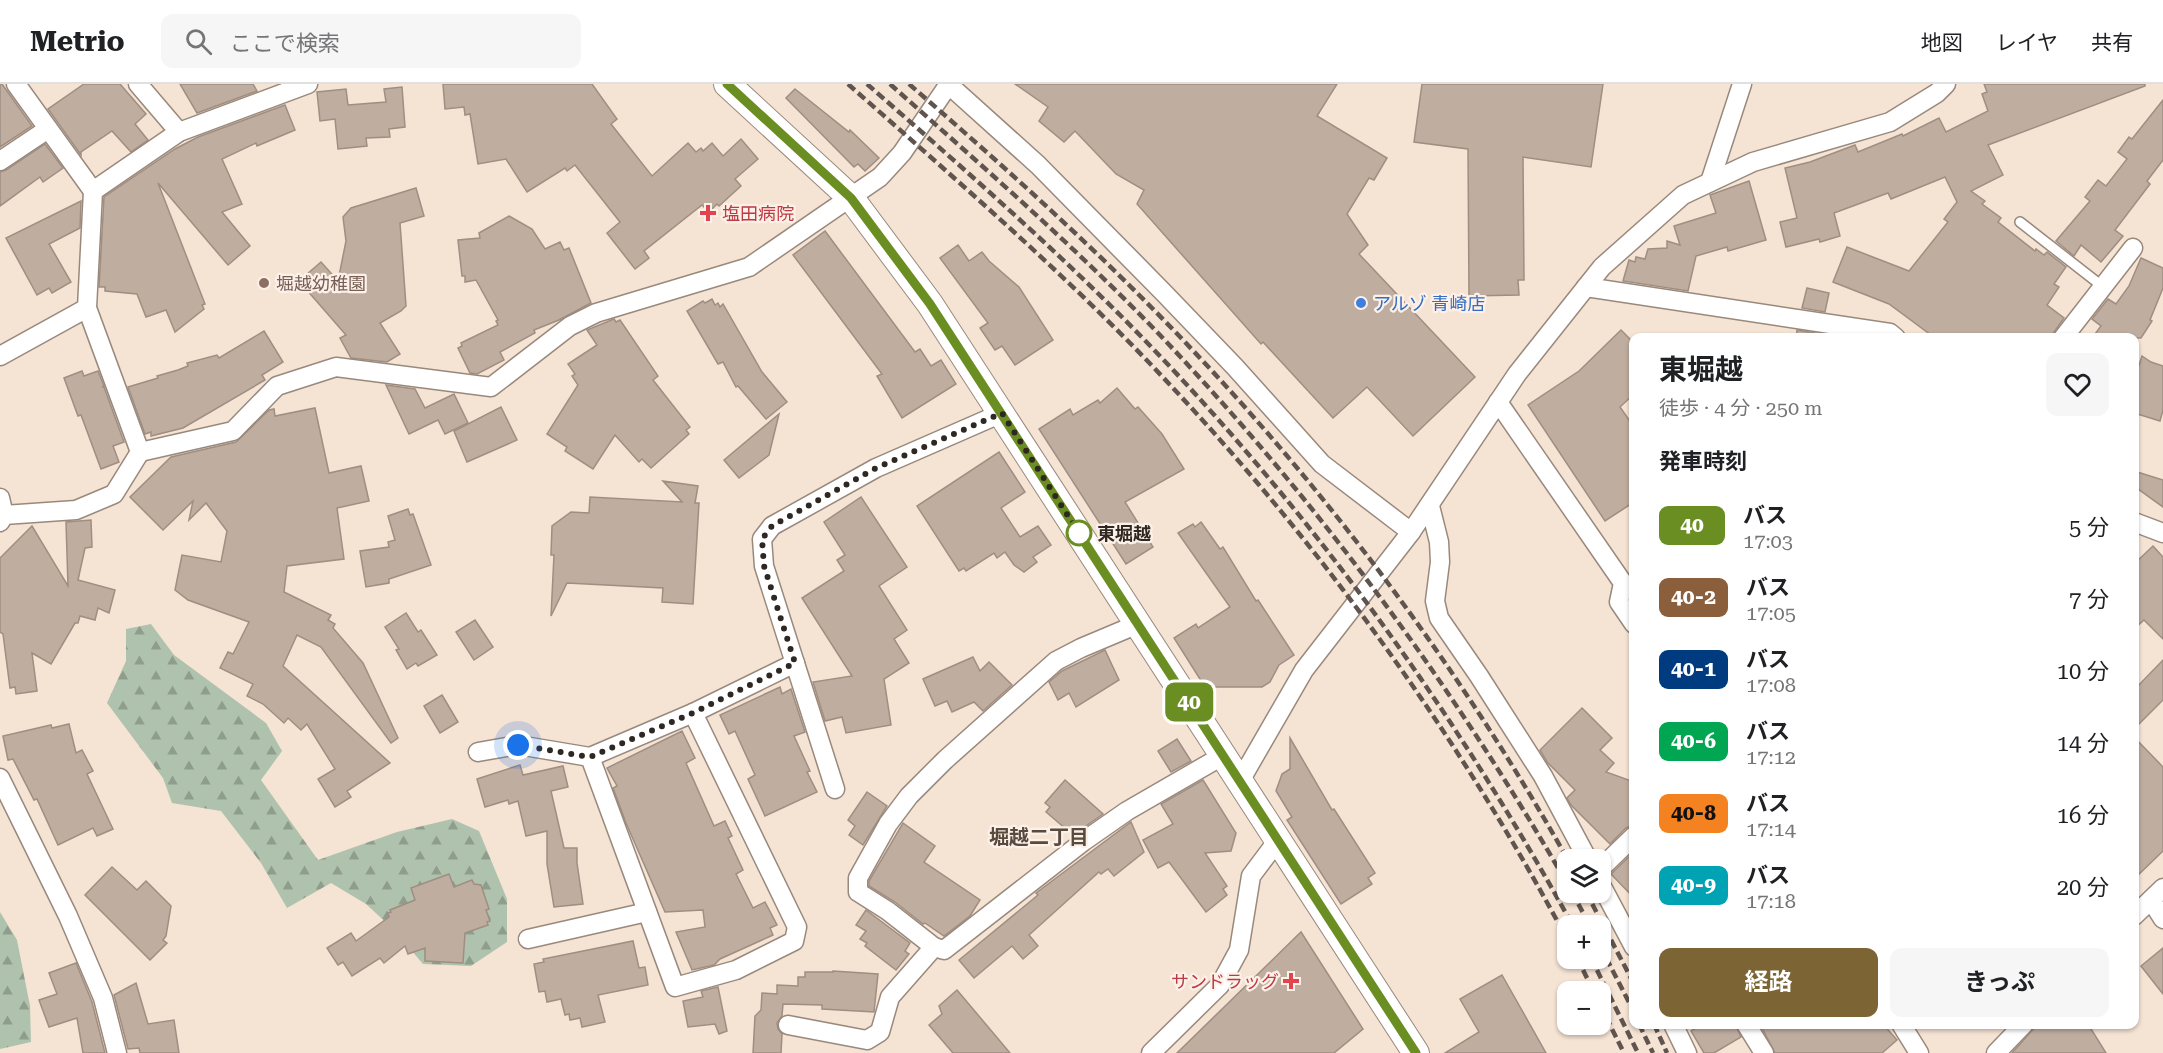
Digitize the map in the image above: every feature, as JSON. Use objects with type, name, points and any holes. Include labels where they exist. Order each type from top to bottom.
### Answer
[{"type":"main road","points":[[727,84],[851,198],[930,304],[1416,1053]]},
{"type":"street","points":[[16,84],[93,191],[87,308],[140,452]]},
{"type":"street","points":[[138,84],[178,132]]},
{"type":"street","points":[[93,191],[178,132],[308,84]]},
{"type":"street","points":[[1,512],[76,510],[114,494],[140,452],[233,431],[277,386],[336,367],[491,387],[570,326],[596,313],[749,267],[880,177],[902,153],[949,84],[1038,165],[1132,260],[1242,375],[1322,464],[1412,532]]},
{"type":"street","points":[[1710,182],[1742,84]]},
{"type":"street","points":[[1240,781],[1304,670],[1412,532],[1517,374],[1602,267],[1683,195],[1753,162],[1890,122],[1938,93],[1946,84]]},
{"type":"street","points":[[0,161],[48,129]]},
{"type":"street","points":[[2067,333],[2133,248]]},
{"type":"street","points":[[1586,287],[1890,333]]},
{"type":"street","points":[[0,356],[87,308]]},
{"type":"street","points":[[1498,402],[1623,583],[1619,602],[1629,617]]},
{"type":"street","points":[[835,789],[764,566],[762,539],[772,526],[876,468],[1002,413]]},
{"type":"street","points":[[1430,506],[1439,542],[1440,562],[1435,601],[1439,618],[1532,758],[1582,849]]},
{"type":"street","points":[[2139,527],[2163,533]]},
{"type":"street","points":[[1138,624],[1056,661],[945,760],[909,796],[888,824],[858,879],[858,892],[888,911],[934,947],[944,950],[1084,841],[1127,811],[1224,755]]},
{"type":"street","points":[[478,752],[518,745],[590,757],[693,713],[795,663]]},
{"type":"street","points":[[590,757],[675,987],[736,970],[794,941],[797,927],[693,713]]},
{"type":"street","points":[[0,778],[68,916],[103,998],[117,1053]]},
{"type":"street","points":[[1151,1053],[1220,985],[1239,950],[1251,876],[1278,840]]},
{"type":"street","points":[[1611,858],[1629,841]]},
{"type":"street","points":[[2139,911],[2157,894]]},
{"type":"street","points":[[2157,894],[2163,919]]},
{"type":"street","points":[[1611,903],[1629,938]]},
{"type":"street","points":[[528,939],[647,912]]},
{"type":"street","points":[[788,1026],[867,1040],[880,1032],[890,997],[934,947]]},
{"type":"street","points":[[1680,1029],[1686,1053]]},
{"type":"street","points":[[1749,1029],[1764,1053]]},
{"type":"street","points":[[1903,1029],[1919,1053]]},
{"type":"street","points":[[1996,1053],[2020,1029]]},
{"type":"lane","points":[[2020,222],[2102,286]]},
{"type":"green space","points":[[151,624],[174,655],[266,723],[282,751],[261,780],[318,860],[397,832],[452,819],[479,831],[507,899],[507,942],[471,966],[423,964],[393,929],[366,904],[331,883],[287,908],[261,863],[221,811],[172,803],[163,778],[107,703],[126,661],[126,629]]},
{"type":"green space","points":[[0,912],[17,940],[30,1006],[31,1042],[0,1049]]},
{"type":"building","points":[[0,84],[32,126],[0,147]]},
{"type":"building","points":[[84,84],[120,84],[146,114],[135,124],[148,140],[131,152],[112,131],[81,152],[81,155],[48,109]]},
{"type":"building","points":[[180,84],[253,84],[257,91],[197,113]]},
{"type":"building","points":[[443,84],[592,84],[617,119],[611,124],[652,176],[688,143],[696,152],[701,148],[703,151],[712,143],[723,156],[741,139],[758,159],[735,179],[741,186],[719,206],[717,204],[709,212],[702,205],[644,251],[649,258],[635,269],[607,233],[620,222],[575,165],[567,171],[565,168],[527,192],[506,159],[478,164],[470,114],[465,115],[464,107],[445,109]]},
{"type":"building","points":[[1015,84],[1337,84],[1317,116],[1387,158],[1374,180],[1369,178],[1347,214],[1368,245],[1359,254],[1475,377],[1413,436],[1367,387],[1333,418],[1263,342],[1261,344],[1137,204],[1144,190],[1116,174],[1075,131],[1064,142],[1039,121],[1048,107]]},
{"type":"building","points":[[1422,84],[1603,84],[1591,167],[1523,157],[1524,280],[1518,280],[1519,295],[1469,296],[1468,149],[1414,142]]},
{"type":"building","points":[[1984,84],[2145,84],[2145,86],[1988,145],[2003,175],[1971,191],[1985,201],[1982,204],[2001,218],[1998,222],[2035,251],[2036,249],[2044,255],[2047,252],[2066,267],[2054,284],[2059,287],[2047,305],[2064,318],[2054,333],[1928,333],[1889,304],[1833,282],[1847,247],[1909,271],[1948,222],[1944,219],[1957,202],[1945,177],[1891,199],[1888,193],[1834,213],[1840,236],[1820,242],[1819,239],[1786,247],[1780,222],[1797,218],[1785,168],[1810,162],[1855,145],[1858,152],[1902,134],[1903,136],[1939,118],[1946,132],[1988,111],[1982,94],[1987,92]]},
{"type":"building","points":[[402,87],[405,127],[389,129],[390,137],[366,138],[367,146],[338,149],[335,119],[320,121],[317,92],[346,89],[348,105],[386,102],[384,89]]},
{"type":"building","points":[[795,89],[849,132],[850,130],[879,158],[865,171],[858,164],[854,167],[786,98]]},
{"type":"building","points":[[2163,100],[2163,160],[2147,181],[2150,184],[2115,230],[2123,236],[2101,262],[2081,245],[2074,256],[2056,241],[2090,201],[2085,197],[2098,180],[2106,186],[2127,159],[2118,152],[2129,137],[2132,139]]},
{"type":"building","points":[[285,105],[295,130],[257,146],[256,143],[222,159],[242,204],[222,212],[250,246],[228,265],[158,183],[205,304],[202,305],[204,309],[175,332],[166,310],[146,317],[137,294],[105,291],[105,287],[99,287],[104,197],[175,149],[198,137]]},
{"type":"building","points":[[45,144],[63,168],[43,182],[40,177],[0,206],[0,172]]},
{"type":"building","points":[[1749,181],[1766,240],[1728,251],[1727,247],[1696,256],[1688,291],[1623,281],[1629,260],[1635,262],[1636,257],[1645,259],[1648,249],[1667,248],[1667,241],[1680,245],[1674,226],[1716,213],[1710,195]]},
{"type":"building","points":[[416,188],[424,216],[400,223],[406,306],[380,323],[400,354],[387,362],[351,358],[340,338],[346,335],[299,281],[321,262],[338,281],[346,241],[343,217],[351,208]]},
{"type":"building","points":[[81,201],[80,228],[49,244],[71,282],[52,293],[49,288],[37,295],[6,238]]},
{"type":"building","points":[[509,216],[532,229],[545,249],[560,242],[564,250],[569,248],[591,303],[534,330],[535,333],[500,352],[504,360],[477,374],[470,373],[458,348],[462,346],[461,343],[498,325],[496,321],[498,320],[476,280],[465,282],[465,276],[462,276],[458,240],[480,238],[479,233]]},
{"type":"building","points":[[825,231],[915,352],[920,349],[931,366],[941,360],[956,384],[902,418],[877,376],[882,374],[793,255]]},
{"type":"building","points":[[958,245],[969,261],[982,252],[1019,287],[1053,340],[1015,365],[1002,346],[995,350],[980,328],[988,323],[940,258]]},
{"type":"building","points":[[2141,258],[2163,268],[2163,288],[2150,320],[2152,321],[2141,338],[2139,338],[2139,333],[2096,333],[2101,326],[2092,319],[2108,299],[2116,304],[2129,286]]},
{"type":"building","points":[[1807,288],[1829,293],[1825,312],[1802,308]]},
{"type":"building","points":[[712,299],[715,305],[718,303],[720,307],[723,304],[762,372],[787,402],[766,419],[738,386],[736,387],[723,362],[718,364],[687,311],[703,301],[705,303]]},
{"type":"building","points":[[614,319],[616,322],[620,320],[658,376],[653,380],[690,427],[686,430],[689,434],[651,468],[642,459],[639,462],[615,435],[593,469],[565,451],[567,447],[547,434],[578,385],[572,376],[575,374],[568,364],[597,345],[587,330]]},
{"type":"building","points":[[1621,330],[1629,338],[1629,399],[1620,407],[1629,420],[1629,505],[1605,521],[1528,405],[1579,371]]},
{"type":"building","points":[[1797,330],[1814,333],[1797,333]]},
{"type":"building","points":[[264,331],[283,362],[262,375],[265,380],[183,428],[151,436],[151,432],[145,434],[128,387],[188,366],[187,363],[217,355],[219,358]]},
{"type":"building","points":[[2142,356],[2163,366],[2163,410],[2160,421],[2139,415],[2139,365]]},
{"type":"building","points":[[82,371],[84,376],[98,371],[124,442],[113,446],[119,462],[101,469],[81,415],[78,416],[64,378]]},
{"type":"building","points":[[386,385],[415,389],[425,408],[454,394],[468,423],[445,434],[438,420],[409,434]]},
{"type":"building","points":[[1117,388],[1135,409],[1138,407],[1162,434],[1184,469],[1125,502],[1153,547],[1126,564],[1039,429],[1070,409],[1073,415],[1098,400],[1100,403]]},
{"type":"building","points":[[501,407],[517,440],[467,462],[454,431]]},
{"type":"building","points":[[315,408],[329,473],[361,466],[369,501],[337,508],[344,559],[287,566],[284,592],[331,615],[328,620],[335,624],[333,628],[363,663],[398,738],[391,743],[321,647],[297,635],[283,666],[390,763],[347,791],[351,797],[335,807],[318,779],[335,769],[307,724],[301,730],[288,718],[284,723],[263,704],[247,696],[253,684],[220,668],[228,652],[233,654],[249,622],[188,600],[175,590],[182,555],[221,562],[227,531],[206,503],[189,520],[193,501],[163,530],[130,497],[171,457],[236,442],[269,410],[274,409],[275,416]]},
{"type":"building","points":[[779,414],[769,455],[739,478],[724,460]]},
{"type":"building","points":[[999,452],[1025,492],[1001,508],[1020,537],[1038,526],[1051,545],[1033,557],[1037,562],[1024,572],[1014,565],[1005,552],[997,558],[994,553],[966,571],[964,568],[959,571],[917,506]]},
{"type":"building","points":[[2139,473],[2163,480],[2163,507],[2139,490]]},
{"type":"building","points":[[663,481],[698,486],[695,503],[699,503],[693,604],[662,602],[663,588],[567,583],[551,616],[554,555],[551,555],[552,526],[571,512],[589,513],[590,497],[682,502]]},
{"type":"building","points":[[861,497],[907,567],[879,586],[907,630],[894,639],[909,663],[884,679],[891,725],[846,733],[842,717],[825,721],[813,682],[852,676],[802,598],[844,571],[837,560],[845,555],[824,522]]},
{"type":"building","points":[[408,509],[410,515],[413,514],[431,565],[389,579],[389,583],[366,587],[360,551],[389,547],[388,542],[395,540],[388,516]]},
{"type":"building","points":[[91,520],[92,547],[85,548],[78,580],[115,590],[109,613],[98,608],[95,620],[80,616],[78,623],[75,623],[51,664],[32,653],[37,691],[16,694],[15,687],[10,688],[3,634],[0,632],[0,558],[32,526],[68,586],[66,522]]},
{"type":"building","points":[[1201,522],[1220,549],[1223,547],[1256,601],[1258,600],[1294,655],[1279,665],[1270,682],[1262,687],[1205,687],[1174,638],[1196,624],[1198,628],[1230,607],[1178,533],[1193,524],[1195,527]]},
{"type":"building","points":[[2153,546],[2163,557],[2163,639],[2144,620],[2139,624],[2139,559]]},
{"type":"building","points":[[406,613],[418,632],[421,630],[437,655],[418,666],[416,663],[407,669],[396,650],[399,649],[385,627]]},
{"type":"building","points":[[475,620],[493,647],[474,660],[456,632]]},
{"type":"building","points":[[1105,650],[1119,680],[1076,707],[1069,693],[1058,700],[1049,682],[1062,671]]},
{"type":"building","points":[[973,657],[980,671],[989,662],[1012,685],[983,711],[974,702],[952,712],[947,701],[935,706],[923,679]]},
{"type":"building","points":[[2163,660],[2163,700],[2139,724],[2139,685]]},
{"type":"building","points":[[780,687],[782,694],[791,689],[805,732],[794,736],[817,792],[765,816],[748,779],[755,775],[735,731],[729,734],[720,715]]},
{"type":"building","points":[[442,695],[458,722],[440,733],[424,706]]},
{"type":"building","points":[[1582,708],[1612,738],[1600,750],[1614,763],[1606,772],[1629,780],[1629,827],[1610,844],[1571,805],[1567,798],[1575,790],[1547,762],[1540,750]]},
{"type":"building","points":[[69,724],[76,753],[82,750],[93,771],[87,774],[113,829],[97,836],[93,828],[58,845],[37,799],[34,800],[13,759],[8,760],[3,736],[51,725],[52,728]]},
{"type":"building","points":[[682,731],[695,758],[686,763],[714,826],[725,821],[732,836],[728,838],[743,870],[736,874],[753,908],[765,902],[777,925],[770,928],[773,935],[720,959],[714,965],[692,970],[676,932],[705,927],[703,910],[665,912],[626,823],[613,788],[617,786],[607,768]]},
{"type":"building","points":[[1290,738],[1332,810],[1334,809],[1375,873],[1368,878],[1372,884],[1341,904],[1287,820],[1292,817],[1276,791],[1282,774],[1290,769]]},
{"type":"building","points":[[1177,739],[1191,761],[1171,772],[1158,751]]},
{"type":"building","points":[[2139,742],[2163,767],[2163,851],[2139,874]]},
{"type":"building","points":[[520,765],[523,775],[563,766],[568,787],[551,791],[564,848],[577,848],[583,904],[554,907],[547,864],[547,831],[526,836],[518,801],[509,804],[508,800],[485,807],[477,779]]},
{"type":"building","points":[[1065,780],[1103,814],[1073,835],[1046,812],[1050,807],[1045,803]]},
{"type":"building","points":[[1203,780],[1236,833],[1231,851],[1205,853],[1227,886],[1223,889],[1227,895],[1206,912],[1169,862],[1158,868],[1143,840],[1173,824],[1161,804]]},
{"type":"building","points":[[867,792],[887,806],[863,845],[849,835],[855,826],[848,820]]},
{"type":"building","points":[[1131,822],[1144,852],[1114,876],[1108,869],[1101,874],[1099,872],[1029,935],[1038,946],[1023,959],[1012,946],[974,978],[959,960],[1038,895],[1036,893]]},
{"type":"building","points":[[903,823],[935,846],[924,862],[980,900],[970,916],[944,936],[869,886],[869,881]]},
{"type":"building","points":[[1629,857],[1629,893],[1611,874]]},
{"type":"building","points":[[112,867],[137,890],[146,881],[171,906],[166,936],[163,940],[167,943],[150,960],[85,895]]},
{"type":"building","points":[[449,874],[454,887],[472,880],[474,884],[481,885],[489,909],[486,910],[490,921],[487,922],[488,925],[465,933],[463,963],[425,961],[425,948],[408,954],[405,946],[384,963],[380,958],[352,976],[343,962],[338,965],[327,948],[351,933],[356,941],[389,917],[390,910],[415,900],[411,888]]},
{"type":"building","points":[[866,910],[910,943],[905,951],[909,954],[896,970],[865,946],[867,943],[860,939],[866,931],[856,925]]},
{"type":"building","name":"サンドラッグ","points":[[1301,932],[1363,1029],[1334,1053],[1177,1053]]},
{"type":"building","points":[[633,941],[639,968],[645,967],[648,985],[598,995],[605,1022],[582,1027],[580,1018],[570,1020],[569,1014],[565,1015],[561,999],[547,1002],[545,991],[539,992],[534,964],[544,962],[543,959]]},
{"type":"building","points":[[2163,948],[2163,994],[2141,966]]},
{"type":"building","points":[[76,963],[92,1002],[105,1053],[83,1053],[77,1018],[49,1027],[39,1000],[57,994],[49,973]]},
{"type":"building","points":[[805,972],[878,974],[874,1012],[822,1009],[822,1005],[783,1004],[782,1016],[777,1023],[782,1034],[781,1053],[753,1053],[755,1016],[761,1010],[762,993],[777,994],[777,985],[798,986],[798,977],[805,977]]},
{"type":"building","points":[[1502,975],[1546,1053],[1445,1053],[1479,1032],[1460,999]]},
{"type":"building","points":[[136,983],[148,1024],[174,1020],[179,1053],[140,1053],[139,1048],[128,1049],[114,995]]},
{"type":"building","points":[[718,987],[727,1031],[719,1034],[715,1024],[688,1027],[683,1001],[703,997],[701,991]]},
{"type":"building","points":[[957,990],[1010,1053],[953,1053],[929,1025],[942,1014],[939,1006]]},
{"type":"building","points":[[1694,1029],[1737,1029],[1741,1037],[1714,1053],[1704,1053],[1691,1031]]},
{"type":"building","points":[[1763,1029],[1887,1029],[1897,1040],[1882,1053],[1775,1053]]},
{"type":"building","points":[[2034,1029],[2091,1029],[2106,1053],[2012,1053]]},
{"type":"railway","points":[[848,84],[992,212],[1097,310],[1195,412],[1256,481],[1315,553],[1371,627],[1424,703],[1475,781],[1557,921]]},
{"type":"railway","points":[[867,84],[1094,289],[1190,389],[1253,459],[1313,532],[1425,684],[1477,763],[1567,915]]},
{"type":"railway","points":[[890,84],[1026,206],[1126,300],[1217,397],[1273,462],[1380,597],[1429,666],[1478,738],[1557,866]]},
{"type":"railway","points":[[909,84],[1032,193],[1122,278],[1269,434],[1378,570],[1429,640],[1478,712],[1562,849]]},
{"type":"railway","points":[[1578,903],[1584,915]]},
{"type":"railway","points":[[1592,903],[1629,974]]},
{"type":"railway","points":[[1611,967],[1629,1002]]},
{"type":"railway","points":[[1582,969],[1588,981]]},
{"type":"railway","points":[[1596,969],[1638,1053]]},
{"type":"railway","points":[[1611,1027],[1624,1053]]},
{"type":"railway","points":[[1641,1029],[1653,1053]]},
{"type":"railway","points":[[1656,1029],[1667,1053]]},
{"type":"bus line","name":"40","points":[[727,84],[851,198],[930,304],[1416,1053]]},
{"type":"place","name":"塩田病院","points":[[708,213]]},
{"type":"place","name":"堀越幼稚園","points":[[264,283]]},
{"type":"place","name":"アルゾ 青崎店","points":[[1361,303]]},
{"type":"place","name":"東堀越","points":[[1079,533]]},
{"type":"place","name":"サンドラッグ","points":[[1291,981]]},
{"type":"district","name":"堀越二丁目","points":[[1039,837]]},
{"type":"route","points":[[518,745],[590,757],[693,713],[795,663],[764,566],[762,539],[772,526],[876,468],[1002,413],[1079,533]]}]
